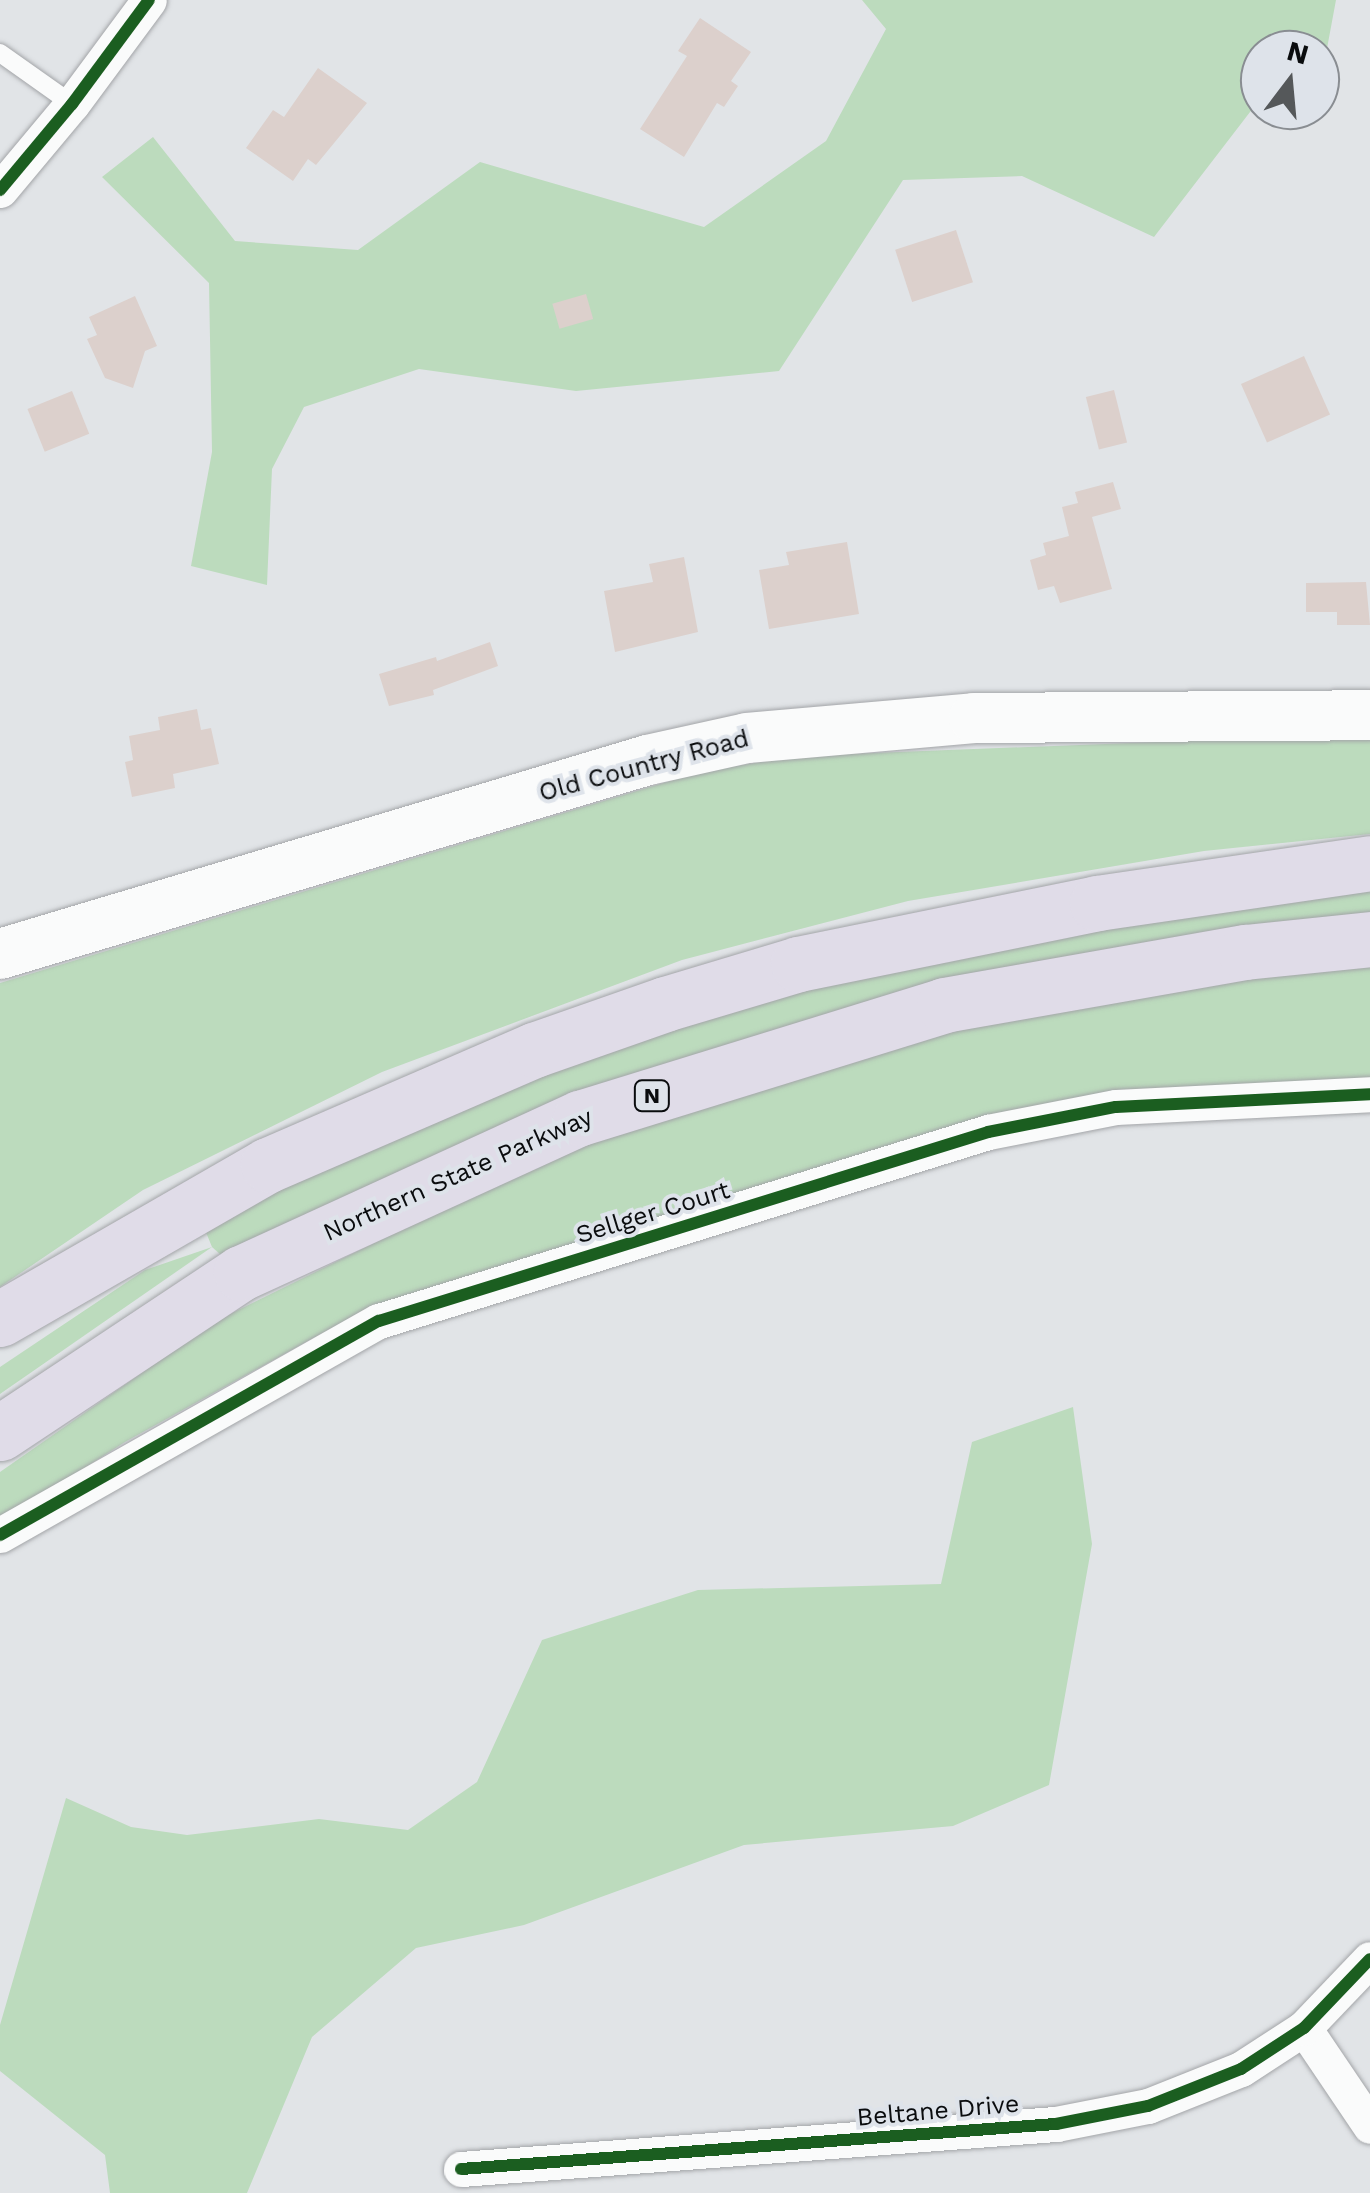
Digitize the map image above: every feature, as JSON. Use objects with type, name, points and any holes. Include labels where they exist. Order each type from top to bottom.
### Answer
[{"type":"highway","points":[[0,1319],[268,1165],[534,1050],[665,1004],[798,964],[1078,907],[1370,863]]},
{"type":"highway","name":"Northern State Parkway","points":[[0,1433],[241,1273],[580,1118],[944,1005],[1245,952],[1370,939]]},
{"type":"main road","name":"Old Country Road","points":[[0,954],[648,760],[748,738],[974,718],[1370,715]]},
{"type":"street","points":[[0,190],[72,104],[149,0]]},
{"type":"street","name":"Sellger Court","points":[[0,1536],[379,1321],[988,1132],[1116,1107],[1370,1094]]},
{"type":"street","name":"Beltane Drive","points":[[461,2169],[1056,2124],[1148,2106],[1242,2068],[1304,2028],[1370,1959]]},
{"type":"street","points":[[1304,2028],[1370,2126]]},
{"type":"lane","points":[[0,53],[72,104]]},
{"type":"green space","points":[[862,0],[1336,0],[1330,30],[1240,30],[1240,125],[1154,237],[1022,176],[903,180],[779,371],[576,391],[419,369],[304,407],[272,469],[267,585],[191,566],[212,452],[209,283],[102,177],[153,137],[235,241],[358,250],[480,162],[704,227],[826,141],[886,29]]},
{"type":"green space","points":[[1258,738],[1370,738],[1370,834],[1204,851],[908,901],[682,960],[382,1072],[143,1190],[0,1287],[0,983],[700,772],[797,756]]},
{"type":"green space","points":[[1370,886],[1370,921],[1102,953],[230,1263],[212,1247],[203,1225],[388,1129],[757,1001],[1096,927]]},
{"type":"green space","points":[[1370,957],[1370,1085],[966,1122],[439,1285],[324,1332],[125,1442],[0,1522],[0,1472],[216,1321],[522,1170],[751,1082],[1068,1004]]},
{"type":"green space","points":[[212,1247],[0,1394],[0,1367],[145,1270]]},
{"type":"green space","points":[[1073,1407],[1092,1544],[1049,1785],[953,1826],[744,1845],[524,1925],[416,1948],[312,2037],[247,2193],[110,2193],[105,2155],[0,2071],[0,2025],[66,1798],[131,1827],[187,1835],[319,1819],[408,1830],[477,1782],[542,1640],[698,1590],[941,1584],[972,1442]]},
{"type":"building","points":[[700,18],[751,52],[731,81],[738,86],[724,107],[717,103],[684,157],[640,129],[687,56],[678,51]]},
{"type":"building","points":[[318,68],[367,103],[316,165],[308,159],[293,181],[246,148],[273,110],[284,117]]},
{"type":"building","points":[[956,230],[973,282],[912,302],[895,250]]},
{"type":"building","points":[[586,294],[593,319],[560,329],[552,304]]},
{"type":"building","points":[[135,296],[157,346],[145,351],[133,388],[105,378],[87,339],[97,335],[89,317]]},
{"type":"building","points":[[1304,356],[1330,414],[1267,443],[1241,384]]},
{"type":"building","points":[[1114,390],[1127,442],[1099,449],[1086,397]]},
{"type":"building","points":[[72,391],[89,434],[45,452],[27,409]]},
{"type":"building","points":[[1113,482],[1121,509],[1092,517],[1112,589],[1060,603],[1054,586],[1038,590],[1030,560],[1046,555],[1043,543],[1069,536],[1062,507],[1078,503],[1075,492]]},
{"type":"building","points":[[847,542],[859,614],[769,629],[759,570],[789,565],[786,552]]},
{"type":"building","points":[[684,557],[698,632],[615,652],[604,591],[653,582],[649,564]]},
{"type":"building","points":[[1366,582],[1370,625],[1337,625],[1337,612],[1306,612],[1306,583]]},
{"type":"building","points":[[490,642],[498,666],[433,690],[434,695],[389,706],[379,674],[436,657],[437,661]]},
{"type":"building","points":[[197,709],[201,730],[211,728],[219,764],[173,774],[175,788],[132,797],[125,762],[133,760],[129,736],[160,730],[158,717]]},
{"type":"cycle path","points":[[0,190],[72,104],[149,0]]},
{"type":"cycle path","points":[[0,1535],[379,1321],[988,1132],[1116,1107],[1370,1094]]},
{"type":"cycle path","points":[[461,2169],[1056,2124],[1148,2106],[1241,2069],[1304,2028],[1370,1959]]}]
